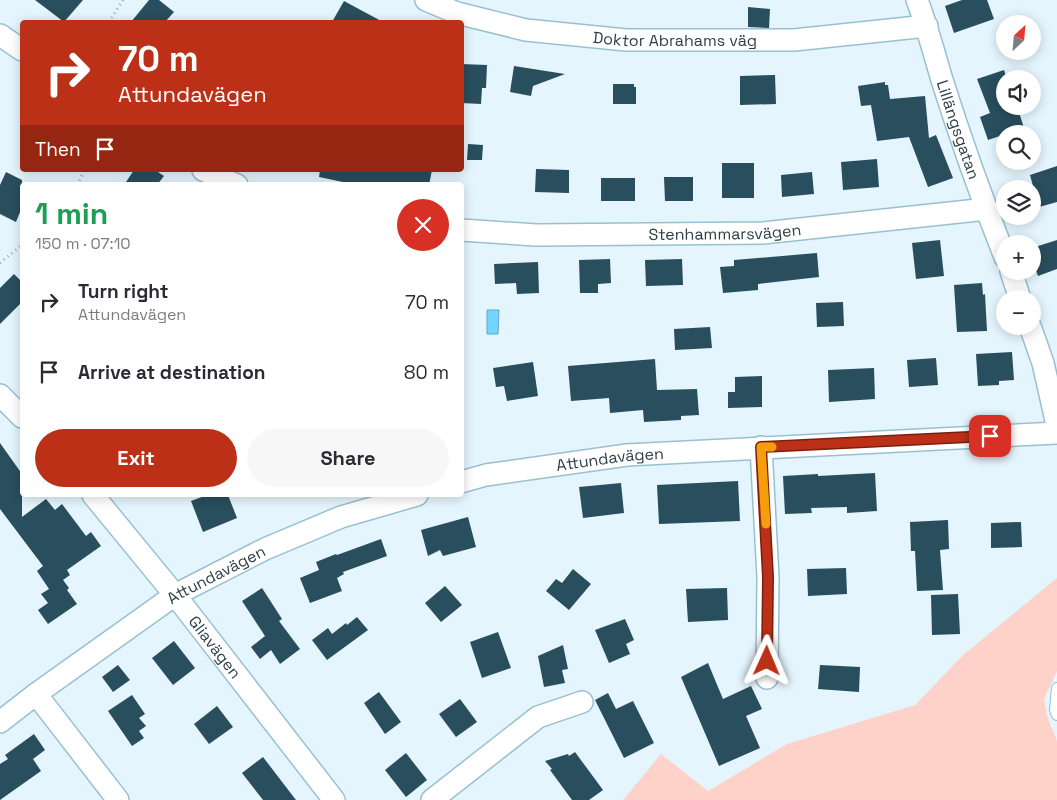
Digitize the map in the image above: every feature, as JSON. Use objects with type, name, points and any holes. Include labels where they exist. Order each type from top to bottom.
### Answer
[{"type":"street","name":"Doktor Abrahams väg","points":[[426,0],[458,7],[526,30],[626,40],[794,40],[926,26]]},
{"type":"street","name":"Lillängsgatan","points":[[917,0],[942,80],[997,235]]},
{"type":"street","points":[[0,35],[20,49]]},
{"type":"street","points":[[208,172],[230,182]]},
{"type":"street","name":"Stenhammarsvägen","points":[[464,230],[536,236],[762,233],[987,209]]},
{"type":"street","points":[[1033,335],[1043,363],[1057,425]]},
{"type":"street","points":[[0,395],[20,415]]},
{"type":"street","name":"Attundavägen","points":[[464,481],[486,475],[627,455],[1057,433]]},
{"type":"street","points":[[761,447],[768,577],[767,678]]},
{"type":"street","name":"Gliavägen","points":[[95,497],[175,595],[334,800]]},
{"type":"street","name":"Attundavägen","points":[[0,722],[36,694],[175,595],[265,549],[340,517],[410,497]]},
{"type":"street","points":[[36,694],[118,800]]},
{"type":"street","points":[[432,800],[538,717],[582,702]]},
{"type":"lane","points":[[1057,688],[1055,710],[1057,715]]},
{"type":"path","points":[[110,20],[123,0]]},
{"type":"path","points":[[0,263],[20,247]]},
{"type":"shaded area","points":[[1057,578],[1057,671],[1044,699],[1047,716],[1057,741],[1057,800],[623,800],[661,754],[708,791],[787,744],[915,705],[963,655]]},
{"type":"water","points":[[487,310],[499,310],[498,334],[487,334]]},
{"type":"building","points":[[35,0],[83,0],[66,20],[61,20]]},
{"type":"building","points":[[149,0],[159,0],[174,12],[167,20],[133,20]]},
{"type":"building","points":[[962,0],[987,0],[994,19],[954,33],[945,6]]},
{"type":"building","points":[[344,1],[379,20],[333,20]]},
{"type":"building","points":[[748,7],[770,9],[769,28],[748,27]]},
{"type":"building","points":[[464,64],[487,65],[486,88],[482,88],[481,104],[464,103]]},
{"type":"building","points":[[514,66],[565,74],[533,86],[531,96],[510,92]]},
{"type":"building","points":[[996,73],[996,115],[1020,115],[1023,125],[996,125],[996,137],[988,140],[980,117],[990,113],[977,79]]},
{"type":"building","points":[[775,75],[776,104],[740,105],[740,76]]},
{"type":"building","points":[[885,82],[885,85],[888,85],[890,99],[925,96],[929,138],[936,135],[953,178],[928,187],[909,137],[877,141],[871,105],[861,106],[858,86]]},
{"type":"building","points":[[613,84],[634,84],[634,87],[636,87],[636,104],[613,104]]},
{"type":"building","points":[[468,144],[483,145],[482,160],[467,160]]},
{"type":"building","points":[[877,159],[879,187],[843,190],[841,162]]},
{"type":"building","points":[[722,163],[754,163],[754,198],[722,198]]},
{"type":"building","points":[[1057,166],[1057,202],[1041,206],[1041,180],[1031,180],[1030,175]]},
{"type":"building","points":[[536,169],[569,170],[569,193],[535,192]]},
{"type":"building","points":[[6,172],[22,180],[20,182],[20,212],[16,222],[0,214],[0,185]]},
{"type":"building","points":[[133,172],[158,172],[164,176],[159,182],[126,182]]},
{"type":"building","points":[[320,172],[432,172],[430,182],[343,182],[319,177]]},
{"type":"building","points":[[812,172],[814,194],[782,197],[781,175]]},
{"type":"building","points":[[664,177],[693,177],[693,201],[665,201]]},
{"type":"building","points":[[601,178],[635,178],[635,201],[601,201]]},
{"type":"building","points":[[940,240],[944,276],[916,279],[912,243]]},
{"type":"building","points":[[1057,240],[1057,269],[1041,275],[1041,245]]},
{"type":"building","points":[[817,253],[819,277],[758,284],[758,290],[723,293],[720,267],[734,266],[734,260]]},
{"type":"building","points":[[610,259],[611,283],[598,284],[598,293],[580,293],[579,260]]},
{"type":"building","points":[[682,259],[683,285],[646,286],[645,260]]},
{"type":"building","points":[[538,262],[539,293],[517,294],[516,283],[495,284],[494,264]]},
{"type":"building","points":[[14,274],[20,280],[20,304],[0,324],[0,288]]},
{"type":"building","points":[[982,283],[983,295],[985,294],[987,331],[957,332],[954,285]]},
{"type":"building","points":[[843,302],[844,326],[817,327],[816,303]]},
{"type":"building","points":[[710,327],[712,348],[675,350],[674,329]]},
{"type":"building","points":[[1012,352],[1014,380],[999,381],[999,385],[978,386],[976,354]]},
{"type":"building","points":[[936,358],[938,385],[909,387],[907,360]]},
{"type":"building","points":[[655,359],[657,390],[697,389],[699,415],[681,416],[681,420],[644,422],[643,410],[610,413],[609,398],[571,401],[568,366]]},
{"type":"building","points":[[533,362],[538,396],[507,401],[504,386],[496,387],[493,368]]},
{"type":"building","points":[[874,368],[875,399],[829,402],[828,370]]},
{"type":"building","points":[[762,376],[762,407],[728,408],[728,392],[735,392],[735,377]]},
{"type":"building","points":[[0,443],[20,471],[22,517],[46,499],[55,510],[62,504],[86,536],[91,532],[101,546],[67,570],[70,575],[63,580],[69,588],[67,590],[77,604],[48,624],[38,610],[48,603],[41,594],[49,589],[37,571],[43,566],[0,509]]},
{"type":"building","points":[[875,473],[877,511],[847,513],[847,507],[811,508],[812,513],[785,514],[783,476]]},
{"type":"building","points":[[738,481],[740,521],[659,524],[657,485]]},
{"type":"building","points":[[621,483],[624,513],[583,518],[579,487]]},
{"type":"building","points":[[202,497],[229,497],[237,518],[203,532],[191,501]]},
{"type":"building","points":[[468,517],[476,547],[443,556],[440,550],[428,556],[421,530]]},
{"type":"building","points":[[948,520],[949,549],[940,550],[943,590],[917,591],[915,551],[911,551],[910,522]]},
{"type":"building","points":[[1021,522],[1022,547],[991,548],[991,523]]},
{"type":"building","points":[[381,539],[387,556],[343,572],[344,574],[337,578],[342,591],[310,603],[300,578],[319,570],[316,562]]},
{"type":"building","points":[[846,568],[847,594],[808,596],[807,569]]},
{"type":"building","points":[[573,569],[591,584],[569,610],[546,591],[556,579],[562,583]]},
{"type":"building","points":[[445,586],[462,605],[441,622],[425,603]]},
{"type":"building","points":[[262,588],[282,619],[279,621],[300,649],[280,664],[271,650],[260,659],[251,647],[265,636],[242,601]]},
{"type":"building","points":[[727,588],[728,620],[688,622],[686,589]]},
{"type":"building","points":[[958,594],[960,634],[932,635],[931,595]]},
{"type":"building","points":[[357,617],[368,630],[327,660],[312,640],[328,628],[332,634]]},
{"type":"building","points":[[625,619],[634,640],[626,644],[630,654],[609,663],[595,630]]},
{"type":"building","points":[[498,632],[511,668],[482,678],[470,642]]},
{"type":"building","points":[[174,641],[195,668],[173,685],[152,658]]},
{"type":"building","points":[[563,645],[568,669],[562,670],[565,683],[544,687],[538,656]]},
{"type":"building","points":[[708,663],[723,699],[751,686],[762,709],[746,716],[760,748],[719,766],[681,677]]},
{"type":"building","points":[[118,665],[130,680],[113,692],[102,677]]},
{"type":"building","points":[[820,665],[860,667],[859,692],[818,689]]},
{"type":"building","points":[[379,692],[401,722],[385,734],[364,703]]},
{"type":"building","points":[[608,693],[616,709],[633,701],[654,743],[624,758],[595,700]]},
{"type":"building","points":[[132,695],[145,714],[139,718],[146,726],[139,731],[144,738],[132,746],[108,711]]},
{"type":"building","points":[[460,699],[477,722],[456,737],[439,714]]},
{"type":"building","points":[[217,706],[233,727],[209,744],[194,724]]},
{"type":"building","points":[[34,734],[45,750],[33,759],[41,771],[0,800],[0,764],[8,759],[5,755]]},
{"type":"building","points":[[575,752],[603,790],[589,800],[572,800],[545,761],[568,754],[569,756]]},
{"type":"building","points":[[406,753],[427,780],[406,797],[385,770]]},
{"type":"building","points":[[263,757],[296,800],[263,800],[242,773]]},
{"type":"slow traffic","points":[[766,524],[761,447],[772,447]]},
{"type":"route","points":[[767,661],[768,577],[761,447],[990,436]]}]
